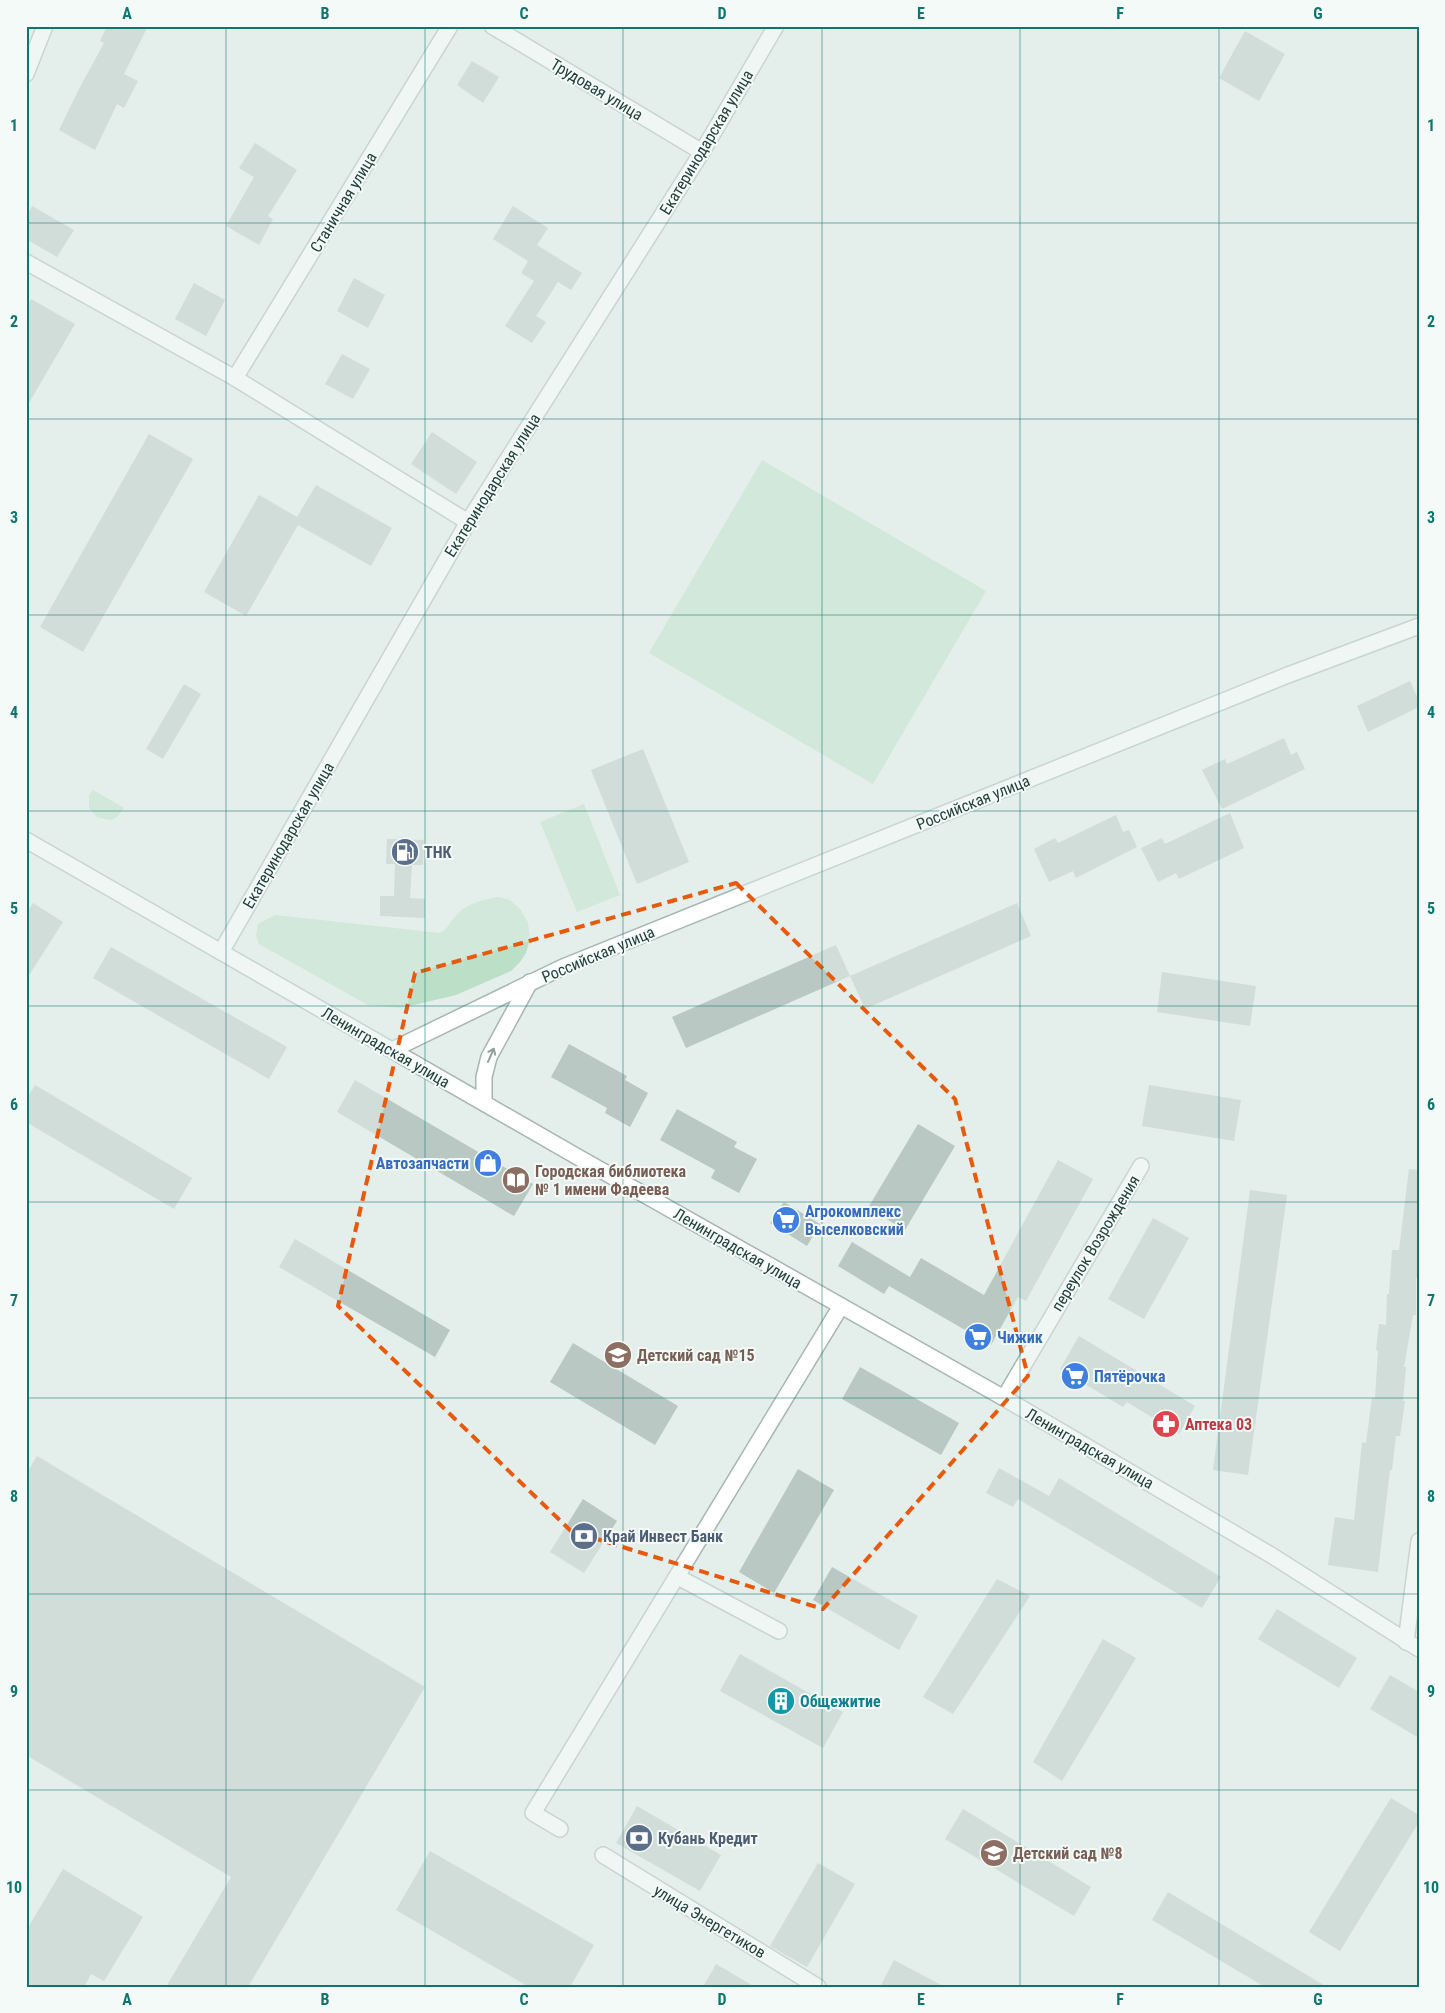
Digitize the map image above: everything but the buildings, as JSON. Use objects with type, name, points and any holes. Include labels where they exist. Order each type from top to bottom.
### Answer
[{"type":"street","points":[[26,74],[45,26]]},
{"type":"street","name":"Станичная улица","points":[[235,378],[450,26]]},
{"type":"street","name":"Трудовая улица","points":[[492,26],[702,152]]},
{"type":"street","name":"Екатеринодарская улица","points":[[221,952],[468,522],[702,152],[776,26]]},
{"type":"street","points":[[26,262],[235,378],[468,522]]},
{"type":"street","name":"Российская улица","points":[[392,1050],[563,966],[1288,675],[1419,626]]},
{"type":"street","name":"Ленинградская улица","points":[[26,840],[1004,1398],[1271,1555],[1412,1645]]},
{"type":"street","name":"Российская улица","points":[[484,1102],[484,1077],[489,1057],[530,982]]},
{"type":"street","name":"переулок Возрождения","points":[[1004,1398],[1141,1166]]},
{"type":"street","points":[[560,1829],[533,1813],[841,1306]]},
{"type":"street","points":[[1412,1645],[1419,1541]]},
{"type":"street","points":[[678,1577],[779,1631]]},
{"type":"street","name":"улица Энергетиков","points":[[603,1856],[818,1987]]},
{"type":"highlighted area","points":[[736,883],[955,1099],[1028,1376],[823,1609],[571,1531],[338,1306],[415,973]]},
{"type":"green space","points":[[762,460],[986,591],[873,784],[649,653]]},
{"type":"green space","points":[[93,790],[124,808],[116,818],[110,820],[97,817],[89,808],[89,795]]},
{"type":"green space","points":[[584,804],[620,895],[577,912],[540,822]]},
{"type":"green space","points":[[498,897],[510,900],[521,910],[528,923],[530,939],[526,953],[520,962],[511,971],[456,995],[401,1008],[368,1005],[259,944],[256,936],[258,924],[275,915],[440,933],[463,909],[480,901]]},
{"type":"place","name":"ТНК","points":[[405,852]]},
{"type":"place","name":"Автозапчасти","points":[[488,1163]]},
{"type":"place","name":"Городская библиотека № 1 имени Фадеева","points":[[516,1180]]},
{"type":"place","name":"Агрокомплекс Выселковский","points":[[786,1220]]},
{"type":"place","name":"Чижик","points":[[978,1337]]},
{"type":"place","name":"Детский сад №15","points":[[618,1355]]},
{"type":"place","name":"Пятёрочка","points":[[1075,1376]]},
{"type":"place","name":"Аптека 03","points":[[1166,1424]]},
{"type":"place","name":"Край Инвест Банк","points":[[584,1536]]},
{"type":"place","name":"Общежитие","points":[[781,1701]]},
{"type":"place","name":"Кубань Кредит","points":[[639,1838]]},
{"type":"place","name":"Детский сад №8","points":[[994,1853]]}]
